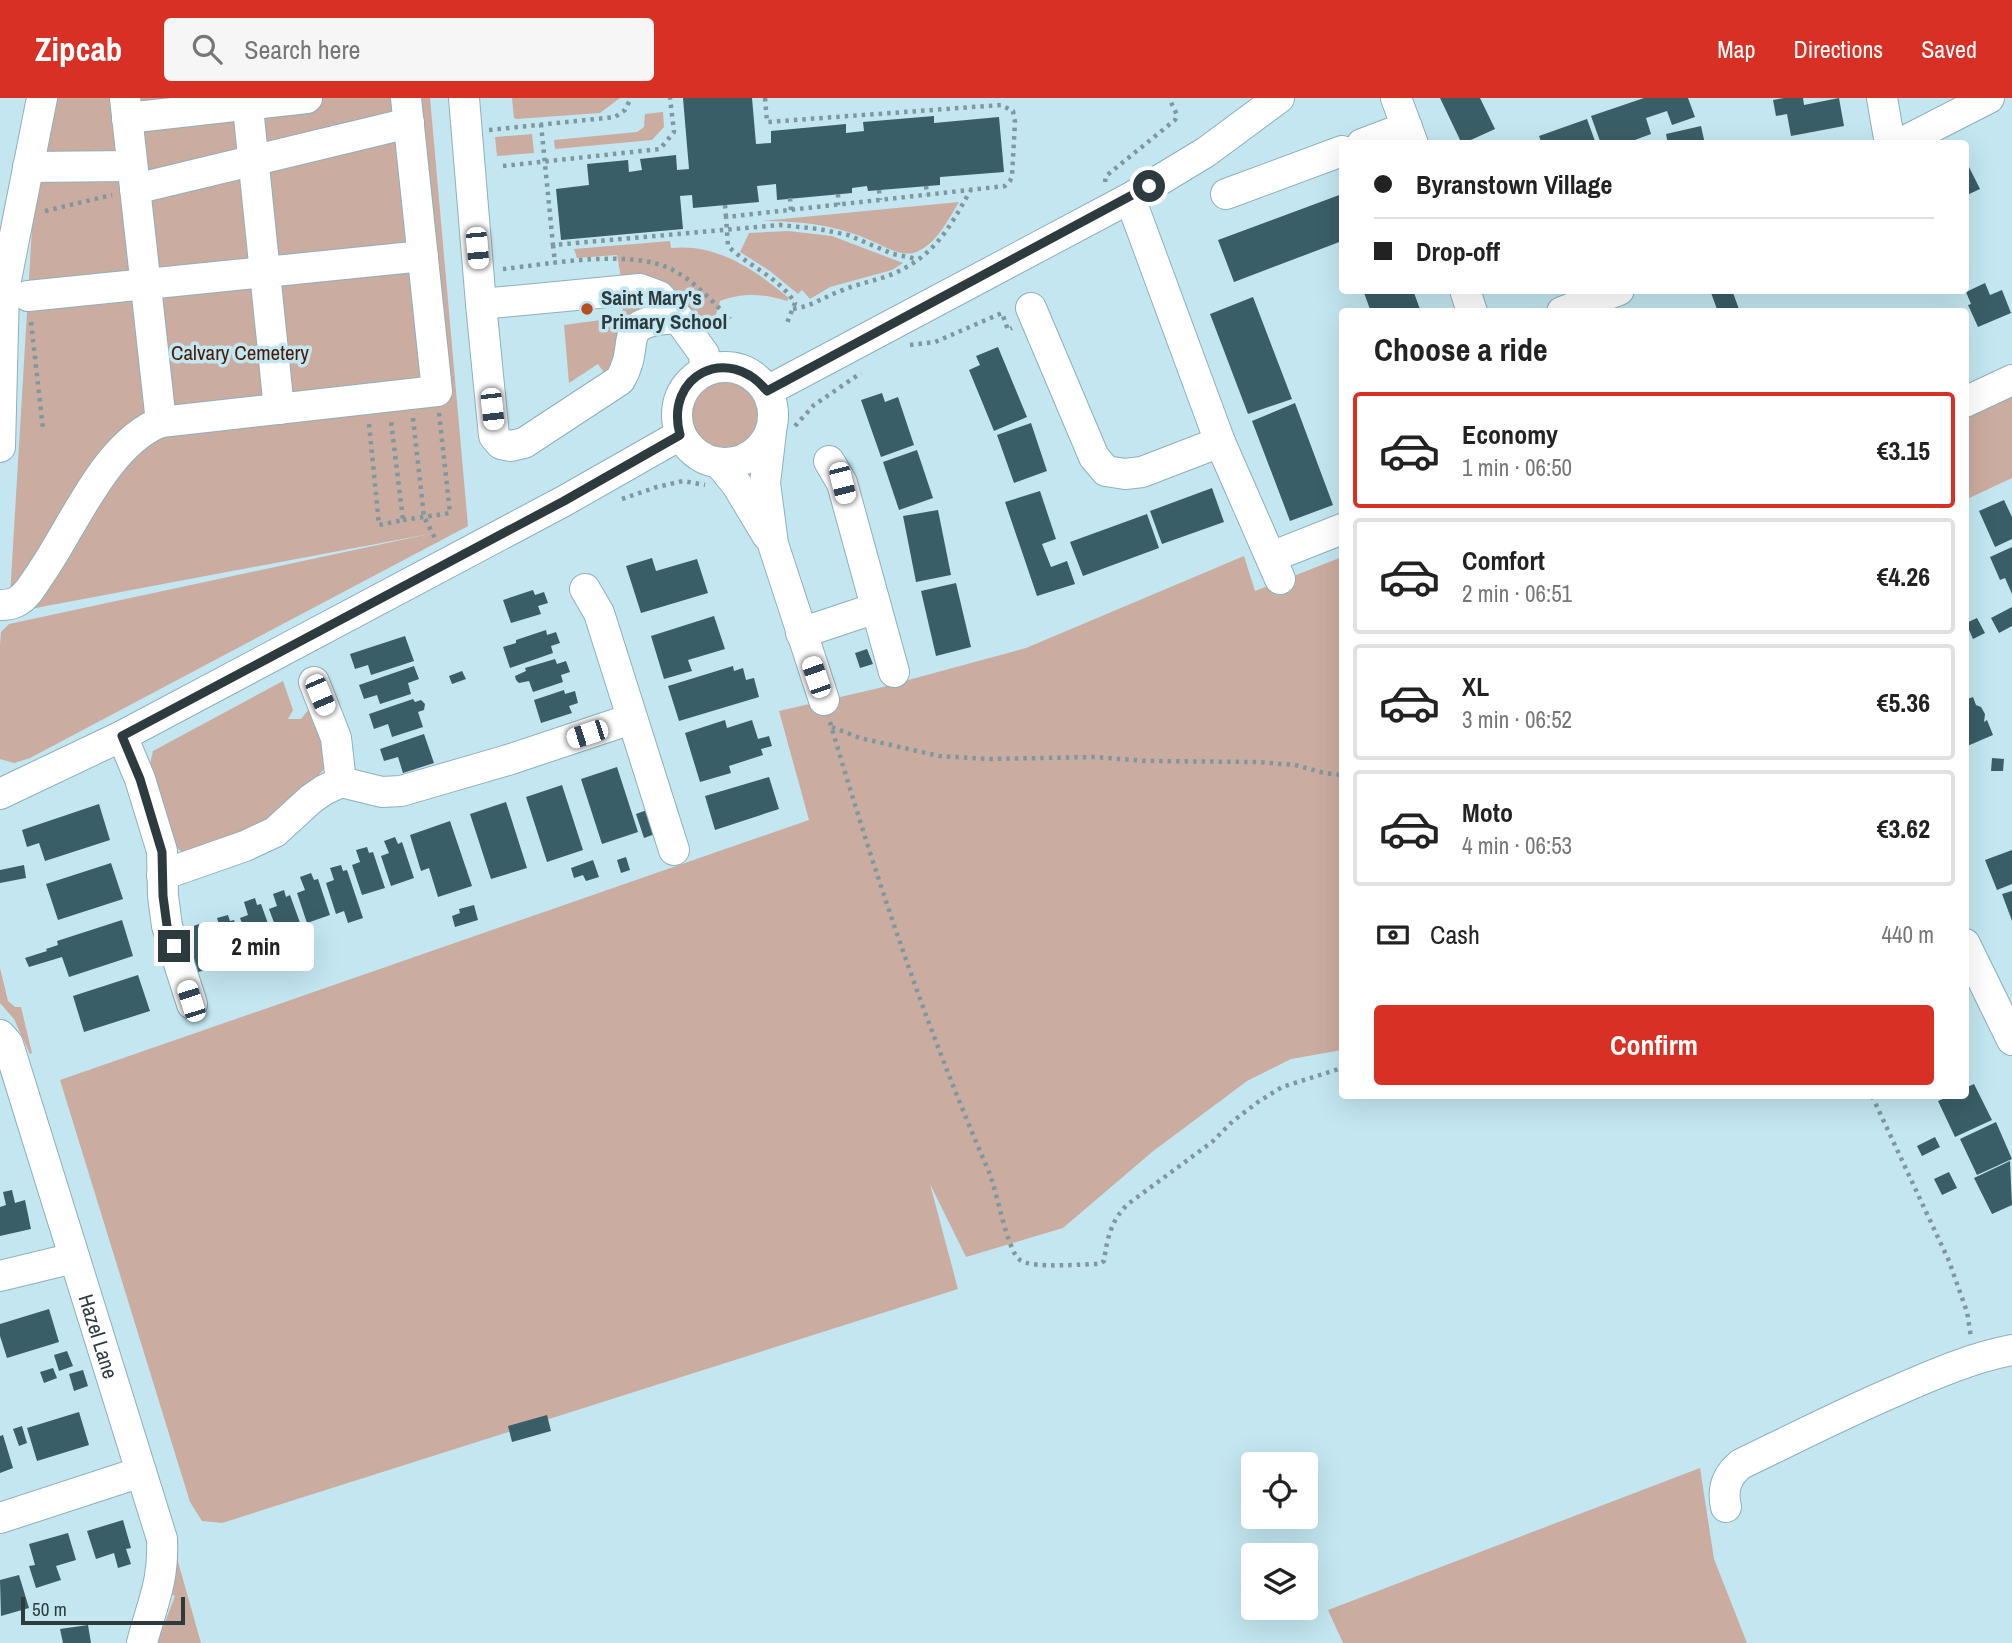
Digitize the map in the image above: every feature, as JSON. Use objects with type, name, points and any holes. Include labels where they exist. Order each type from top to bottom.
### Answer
[{"type":"street","points":[[0,447],[11,292],[28,167],[42,98]]},
{"type":"street","points":[[161,422],[126,108],[307,98]]},
{"type":"street","points":[[464,98],[494,436],[501,444],[511,446],[524,443],[620,380],[633,333],[642,324],[678,318]]},
{"type":"street","points":[[767,391],[1117,192],[1206,152],[1279,98]]},
{"type":"street","points":[[1383,140],[1410,135],[1396,98]]},
{"type":"street","points":[[1882,98],[1889,140]]},
{"type":"street","points":[[1907,140],[1989,98]]},
{"type":"street","points":[[247,102],[279,409]]},
{"type":"street","points":[[0,606],[15,603],[26,595],[94,487],[120,453],[147,428],[161,422],[401,395],[423,256],[407,111],[253,160],[133,177],[28,167]]},
{"type":"street","points":[[1226,194],[1339,152]]},
{"type":"street","points":[[1117,192],[1275,568],[1339,532]]},
{"type":"street","points":[[11,292],[146,286],[423,256]]},
{"type":"street","points":[[481,304],[640,289],[659,296],[678,318],[704,354],[705,371]]},
{"type":"street","points":[[1572,308],[1609,294]]},
{"type":"street","points":[[1033,313],[1094,457],[1106,471],[1125,474],[1142,472],[1220,442]]},
{"type":"street","points":[[782,431],[752,456],[737,463],[720,464],[696,455],[680,435],[676,420],[677,405],[688,385],[705,371],[719,367],[740,369],[758,380],[767,391],[774,416],[782,431],[765,483],[773,544],[828,713]]},
{"type":"street","points":[[1969,400],[2012,380]]},
{"type":"street","points":[[0,794],[122,736],[564,501],[680,435]]},
{"type":"street","points":[[829,461],[842,483],[894,672]]},
{"type":"street","points":[[720,464],[737,485],[773,544]]},
{"type":"street","points":[[585,589],[599,613],[674,850]]},
{"type":"street","points":[[801,633],[876,608]]},
{"type":"street","points":[[314,682],[335,738],[341,782]]},
{"type":"street","points":[[162,875],[245,846],[275,832],[317,794],[341,782],[382,792],[401,790],[508,760],[631,719]]},
{"type":"street","points":[[122,736],[140,779],[162,852],[167,926],[192,1004]]},
{"type":"street","points":[[1969,952],[2012,1040]]},
{"type":"street","name":"Hazel Lane","points":[[0,1035],[8,1044],[162,1539],[160,1588],[142,1643]]},
{"type":"street","points":[[0,1276],[74,1258]]},
{"type":"street","points":[[1726,1507],[1725,1484],[1732,1471],[1741,1464],[1866,1404],[1979,1358],[2012,1350]]},
{"type":"street","points":[[0,1518],[141,1472]]},
{"type":"path","points":[[467,132],[615,117],[625,110],[631,98]]},
{"type":"path","points":[[503,166],[660,149],[674,131],[670,98]]},
{"type":"path","points":[[726,217],[970,191],[1005,186],[1010,181],[1016,122],[1013,111],[1006,107],[767,122],[765,98]]},
{"type":"path","points":[[1117,192],[1106,176],[1175,120],[1177,115],[1169,98]]},
{"type":"path","points":[[541,124],[555,263]]},
{"type":"path","points":[[926,186],[927,195]]},
{"type":"path","points":[[879,190],[880,201]]},
{"type":"path","points":[[793,309],[810,307],[828,295],[895,273],[917,259],[947,233],[970,191]]},
{"type":"path","points":[[838,194],[838,205]]},
{"type":"path","points":[[790,198],[791,210]]},
{"type":"path","points":[[725,205],[728,246],[789,294],[795,303],[787,323]]},
{"type":"path","points":[[553,245],[780,225],[848,235],[893,254],[917,259]]},
{"type":"path","points":[[907,345],[935,342],[1002,313],[1008,330],[1033,313]]},
{"type":"path","points":[[782,431],[870,367]]},
{"type":"path","points":[[401,395],[450,513],[379,524],[401,395]]},
{"type":"path","points":[[401,395],[424,517],[437,543]]},
{"type":"path","points":[[401,395],[403,520]]},
{"type":"path","points":[[828,713],[860,738],[939,756],[1257,762],[1295,765],[1339,775]]},
{"type":"path","points":[[828,713],[916,992],[993,1182],[1010,1249],[1020,1261],[1036,1266],[1099,1264],[1104,1261],[1113,1223],[1118,1213],[1128,1204],[1212,1142],[1258,1102],[1282,1087],[1339,1069]]},
{"type":"path","points":[[1873,1099],[1950,1261],[1979,1358]]},
{"type":"green space","name":"Calvary Cemetery","points":[[55,98],[430,98],[468,526],[30,758],[14,763],[0,759],[0,645],[1,632],[9,624],[429,534],[9,613],[32,228]]},
{"type":"green space","points":[[512,98],[620,98],[600,113],[517,119],[514,118]]},
{"type":"green space","points":[[663,112],[664,127],[652,140],[555,149],[554,140],[637,132],[644,127],[645,114]]},
{"type":"green space","points":[[532,134],[534,153],[497,156],[495,137]]},
{"type":"green space","points":[[959,202],[934,239],[921,250],[908,254],[832,228],[805,223],[762,221]]},
{"type":"green space","points":[[788,231],[832,236],[903,263],[892,270],[830,287],[810,299],[802,290],[798,294],[770,271],[740,252],[749,233]]},
{"type":"green space","points":[[670,241],[671,248],[720,254],[749,269],[789,298],[787,301],[745,295],[720,301],[713,320],[704,327],[621,278],[617,255],[577,258],[574,249]]},
{"type":"green space","points":[[622,301],[650,305],[617,363],[607,377],[598,364],[569,383],[564,325],[623,317]]},
{"type":"green space","points":[[725,376],[739,379],[751,386],[758,398],[761,412],[758,426],[751,438],[739,445],[725,448],[711,445],[699,438],[692,426],[689,412],[692,398],[699,386],[711,379]]},
{"type":"green space","points":[[2012,391],[2012,478],[1969,498],[1969,411]]},
{"type":"green space","points":[[1244,556],[1255,591],[1339,558],[1339,1051],[1291,1059],[1247,1081],[1152,1152],[1063,1228],[966,1257],[930,1184],[958,1289],[222,1523],[202,1521],[190,1502],[60,1080],[809,820],[779,711],[875,689],[1026,648]]},
{"type":"green space","points":[[283,681],[293,710],[288,719],[301,719],[309,709],[319,718],[327,766],[281,816],[184,854],[175,846],[150,764],[153,751]]},
{"type":"green space","points":[[0,968],[8,1001],[15,1007],[21,1007],[32,1053],[30,1054],[14,1019],[0,1003]]},
{"type":"green space","points":[[1700,1468],[1714,1559],[1747,1643],[1343,1643],[1328,1610]]},
{"type":"green space","points":[[173,1544],[201,1643],[157,1643],[175,1596],[169,1593]]},
{"type":"building","points":[[683,98],[752,98],[756,144],[771,143],[771,131],[846,124],[846,133],[864,131],[863,122],[934,116],[934,123],[999,117],[1004,172],[940,177],[940,185],[868,191],[867,186],[852,188],[852,193],[777,200],[776,184],[757,186],[759,202],[693,208],[692,195],[680,196],[683,229],[561,240],[556,189],[589,185],[587,164],[628,160],[629,172],[642,170],[640,159],[676,155],[677,170],[689,169]]},
{"type":"building","points":[[1440,98],[1480,98],[1495,129],[1471,140],[1460,140]]},
{"type":"building","points":[[1644,98],[1688,98],[1695,117],[1672,125],[1667,111],[1646,118],[1651,134],[1635,140],[1600,140],[1591,116]]},
{"type":"building","points":[[1803,98],[1804,105],[1839,98],[1844,126],[1791,136],[1787,114],[1776,116],[1773,100]]},
{"type":"building","points":[[1587,119],[1595,140],[1540,140],[1539,136]]},
{"type":"building","points":[[1701,126],[1704,140],[1667,140],[1666,134]]},
{"type":"building","points":[[1969,167],[1980,189],[1969,194]]},
{"type":"building","points":[[1339,195],[1339,242],[1234,282],[1218,240]]},
{"type":"building","points":[[1985,283],[1990,295],[2002,290],[2011,313],[1978,327],[1968,305],[1971,304],[1967,294]]},
{"type":"building","points":[[1364,294],[1414,294],[1420,308],[1370,308]]},
{"type":"building","points":[[1711,294],[1733,294],[1739,308],[1717,308]]},
{"type":"building","points":[[1253,297],[1292,399],[1248,414],[1210,314]]},
{"type":"building","points":[[998,347],[1027,417],[994,431],[969,370],[980,365],[976,356]]},
{"type":"building","points":[[882,393],[885,402],[898,397],[914,445],[881,457],[861,400]]},
{"type":"building","points":[[1295,403],[1333,505],[1290,521],[1252,421]]},
{"type":"building","points":[[1031,423],[1047,471],[1014,483],[997,435]]},
{"type":"building","points":[[917,450],[933,498],[899,510],[883,462]]},
{"type":"building","points":[[1212,488],[1224,522],[1162,544],[1150,511]]},
{"type":"building","points":[[1040,491],[1056,539],[1042,544],[1051,567],[1067,561],[1075,584],[1037,596],[1005,502]]},
{"type":"building","points":[[2004,500],[2012,517],[2012,539],[1995,547],[1979,511]]},
{"type":"building","points":[[938,510],[951,575],[916,582],[903,516]]},
{"type":"building","points":[[1147,514],[1159,548],[1083,576],[1070,542]]},
{"type":"building","points":[[2012,547],[2012,594],[2005,578],[2000,580],[1990,557]]},
{"type":"building","points":[[652,558],[656,571],[697,559],[708,593],[641,613],[626,566]]},
{"type":"building","points":[[956,583],[971,647],[936,656],[921,591]]},
{"type":"building","points":[[533,590],[535,595],[544,592],[548,603],[538,606],[541,614],[511,623],[503,600]]},
{"type":"building","points":[[2012,607],[2012,626],[1999,633],[1991,618]]},
{"type":"building","points":[[714,616],[725,649],[688,660],[692,671],[664,679],[651,636]]},
{"type":"building","points":[[1977,618],[1985,633],[1973,639],[1969,622]]},
{"type":"building","points":[[546,630],[547,635],[556,632],[560,643],[551,646],[553,653],[510,668],[503,647]]},
{"type":"building","points":[[405,636],[414,661],[371,675],[368,665],[355,669],[350,654]]},
{"type":"building","points":[[867,649],[873,664],[860,668],[855,653]]},
{"type":"building","points":[[555,659],[557,664],[566,661],[570,672],[561,675],[563,682],[533,692],[529,681],[519,683],[516,680],[515,676],[526,671],[525,668]]},
{"type":"building","points":[[414,666],[419,679],[408,683],[411,694],[380,704],[377,695],[364,699],[359,685]]},
{"type":"building","points":[[733,666],[734,671],[743,668],[746,680],[754,678],[759,697],[679,721],[668,686]]},
{"type":"building","points":[[462,671],[466,679],[452,684],[449,676]]},
{"type":"building","points":[[564,690],[565,694],[575,691],[578,703],[569,706],[572,713],[541,723],[534,700]]},
{"type":"building","points":[[1973,697],[1976,705],[1981,707],[1985,714],[1984,722],[1987,720],[1993,735],[1969,745],[1969,698]]},
{"type":"building","points":[[413,699],[415,702],[421,700],[425,704],[424,710],[418,712],[423,727],[392,737],[388,724],[374,729],[369,714]]},
{"type":"building","points":[[725,720],[727,728],[752,720],[758,739],[769,736],[772,746],[761,749],[763,755],[729,766],[731,773],[700,782],[685,733]]},
{"type":"building","points":[[424,734],[434,763],[403,773],[398,757],[384,761],[380,749]]},
{"type":"building","points":[[1992,758],[2004,759],[2003,771],[1991,771]]},
{"type":"building","points":[[617,767],[638,832],[602,844],[581,779]]},
{"type":"building","points":[[769,777],[779,809],[715,830],[705,796]]},
{"type":"building","points":[[562,785],[583,850],[547,862],[526,797]]},
{"type":"building","points":[[506,802],[527,868],[491,879],[470,814]]},
{"type":"building","points":[[99,804],[110,840],[45,861],[39,843],[27,847],[22,830]]},
{"type":"building","points":[[647,810],[655,834],[644,838],[636,814]]},
{"type":"building","points":[[450,821],[472,886],[438,897],[429,868],[421,871],[410,835]]},
{"type":"building","points":[[395,837],[398,844],[402,842],[414,878],[391,886],[381,856],[389,853],[384,841]]},
{"type":"building","points":[[367,847],[369,853],[373,852],[385,888],[362,895],[352,865],[360,862],[356,850]]},
{"type":"building","points":[[2012,850],[2012,884],[1997,890],[1985,860]]},
{"type":"building","points":[[626,857],[630,870],[621,873],[617,860]]},
{"type":"building","points":[[593,860],[599,877],[586,881],[583,875],[574,878],[571,868]]},
{"type":"building","points":[[111,863],[123,899],[58,920],[46,884]]},
{"type":"building","points":[[24,865],[26,878],[0,883],[0,870]]},
{"type":"building","points":[[341,865],[343,871],[347,870],[363,918],[348,923],[344,911],[336,914],[326,883],[334,880],[330,868]]},
{"type":"building","points":[[311,873],[314,880],[318,879],[330,915],[307,923],[297,893],[305,890],[300,877]]},
{"type":"building","points":[[284,890],[286,897],[290,895],[303,931],[280,939],[269,909],[277,906],[273,894]]},
{"type":"building","points":[[2012,891],[2012,921],[2002,894]]},
{"type":"building","points":[[255,898],[257,905],[261,904],[274,940],[270,941],[273,949],[278,947],[281,956],[261,963],[258,945],[251,948],[240,918],[248,915],[244,902]]},
{"type":"building","points":[[474,905],[478,920],[455,927],[452,916],[460,913],[459,909]]},
{"type":"building","points":[[228,915],[230,921],[234,920],[246,956],[223,964],[213,934],[221,931],[217,918]]},
{"type":"building","points":[[122,920],[133,956],[69,977],[62,957],[29,967],[25,958],[47,951],[46,949],[58,945],[57,941]]},
{"type":"building","points":[[199,924],[201,931],[205,930],[218,966],[195,973],[184,943],[192,940],[188,928]]},
{"type":"building","points":[[138,975],[150,1011],[84,1032],[73,996]]},
{"type":"building","points":[[1974,1084],[1992,1120],[1955,1137],[1938,1101],[1969,1099],[1969,1086]]},
{"type":"building","points":[[1996,1122],[2012,1159],[1977,1175],[1960,1139]]},
{"type":"building","points":[[1935,1137],[1940,1147],[1922,1156],[1917,1146]]},
{"type":"building","points":[[2010,1161],[2012,1205],[1992,1214],[1974,1178]]},
{"type":"building","points":[[1949,1172],[1957,1188],[1942,1195],[1934,1179]]},
{"type":"building","points":[[12,1190],[15,1203],[25,1200],[31,1229],[0,1236],[0,1207],[6,1205],[3,1192]]},
{"type":"building","points":[[49,1309],[59,1342],[7,1358],[0,1336],[0,1324]]},
{"type":"building","points":[[67,1351],[73,1366],[59,1371],[54,1355]]},
{"type":"building","points":[[53,1368],[57,1378],[44,1383],[40,1372]]},
{"type":"building","points":[[83,1370],[88,1386],[74,1391],[69,1374]]},
{"type":"building","points":[[79,1412],[89,1445],[37,1461],[27,1428]]},
{"type":"building","points":[[547,1415],[551,1431],[512,1442],[508,1426]]},
{"type":"building","points":[[22,1426],[27,1443],[19,1446],[13,1429]]},
{"type":"building","points":[[3,1435],[13,1468],[0,1473],[0,1436]]},
{"type":"building","points":[[123,1520],[131,1548],[126,1549],[131,1564],[118,1568],[114,1553],[96,1559],[87,1531]]},
{"type":"building","points":[[68,1533],[76,1560],[56,1566],[61,1580],[36,1588],[29,1566],[35,1565],[29,1544]]},
{"type":"building","points":[[19,1575],[29,1608],[1,1616],[0,1580]]},
{"type":"building","points":[[88,1625],[91,1643],[63,1643],[60,1629]]},
{"type":"place","name":"Saint Mary's Primary School","points":[[587,309]]},
{"type":"route","points":[[174,946],[167,926],[163,896],[162,852],[140,779],[122,736],[564,501],[680,435],[676,420],[677,405],[683,391],[693,379],[705,371],[733,367],[747,372],[767,391],[1149,186]]}]
